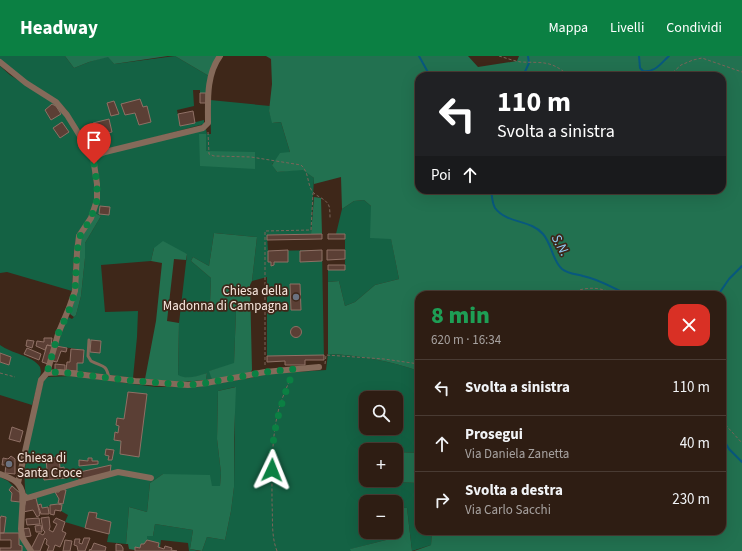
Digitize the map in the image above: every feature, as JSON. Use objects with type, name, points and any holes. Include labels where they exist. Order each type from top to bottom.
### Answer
[{"type":"street","points":[[92,157],[105,152],[203,128],[208,123],[209,88],[212,72],[220,56]]},
{"type":"street","points":[[0,62],[26,83],[56,102],[67,114],[92,157],[97,184],[97,200],[91,218],[80,236],[77,252],[75,291],[70,308],[58,334],[47,373],[41,380],[18,483]]},
{"type":"street","points":[[47,373],[60,372],[188,385],[265,372],[319,367]]},
{"type":"street","points":[[23,495],[27,498],[118,472],[151,478]]},
{"type":"street","points":[[0,474],[18,483],[21,488],[23,495],[20,529],[22,537],[32,551]]},
{"type":"lane","points":[[89,340],[88,356],[91,361],[103,365],[107,369],[109,378]]},
{"type":"path","points":[[499,56],[520,62],[546,62],[563,72]]},
{"type":"path","points":[[673,72],[681,65],[702,58],[742,72]]},
{"type":"path","points":[[208,123],[209,154],[214,156],[251,157],[301,165],[305,169],[313,193],[324,200],[329,206],[330,219]]},
{"type":"path","points":[[265,372],[265,231],[310,230],[313,193]]},
{"type":"path","points":[[576,291],[592,288],[608,291]]},
{"type":"path","points":[[319,367],[324,367],[326,355],[384,359],[415,363]]},
{"type":"path","points":[[277,551],[273,527],[272,457],[274,432],[280,408],[294,369]]},
{"type":"path","points":[[0,373],[14,377]]},
{"type":"path","points":[[726,425],[742,443]]},
{"type":"green space","points":[[0,56],[65,56],[74,68],[108,56],[114,64],[175,56],[209,76],[206,93],[200,93],[200,90],[193,90],[194,106],[177,110],[180,126],[204,120],[204,124],[92,154],[66,109],[57,100],[27,82],[0,60]]},
{"type":"green space","points":[[65,56],[168,56],[114,64],[108,57],[74,68]]},
{"type":"green space","points":[[175,56],[219,56],[209,76]]},
{"type":"green space","points":[[266,56],[468,56],[478,67],[517,61],[519,56],[742,56],[742,551],[414,551],[431,545],[432,535],[726,535],[726,291],[415,291],[415,370],[374,359],[328,354],[328,282],[339,281],[345,306],[355,302],[375,285],[399,279],[391,239],[370,238],[371,206],[364,200],[354,201],[342,209],[341,177],[314,184],[314,178],[303,170],[277,172],[272,165],[280,153],[290,152],[281,122],[272,123],[269,111],[272,84],[271,59]]},
{"type":"green space","points":[[0,66],[10,75],[57,105],[69,121],[90,159],[96,184],[95,199],[90,217],[77,234],[74,252],[72,291],[7,272],[0,273]]},
{"type":"green space","points":[[210,100],[270,106],[269,111],[273,123],[281,122],[290,152],[272,164],[277,172],[303,169],[314,178],[311,234],[267,235],[268,251],[322,250],[324,360],[305,360],[305,365],[285,365],[285,361],[267,362],[267,277],[252,281],[257,237],[214,233],[209,266],[193,257],[191,261],[211,278],[210,303],[236,311],[234,364],[210,371],[212,380],[206,380],[207,373],[192,378],[178,376],[179,323],[187,254],[154,248],[151,261],[101,265],[105,312],[138,311],[133,378],[77,371],[77,363],[83,363],[84,350],[56,346],[68,317],[72,319],[76,315],[81,296],[85,243],[101,216],[95,213],[96,164],[98,158],[102,155],[206,129],[207,134],[211,134]]},
{"type":"green space","points":[[199,134],[206,134],[206,151],[255,152],[255,169],[200,166]]},
{"type":"green space","points":[[314,197],[321,198],[322,234],[311,234]]},
{"type":"green space","points":[[364,200],[371,206],[371,237],[391,238],[399,279],[375,285],[355,302],[345,306],[339,281],[328,282],[328,270],[345,270],[345,234],[336,234],[342,209],[354,201]]},
{"type":"green space","points":[[95,213],[101,216],[85,243],[81,296],[76,315],[74,317],[70,314],[74,302],[81,235]]},
{"type":"green space","points":[[214,233],[257,237],[252,281],[250,285],[252,370],[250,373],[212,380],[209,371],[234,363],[236,311],[210,303],[211,278],[191,261],[193,257],[209,266]]},
{"type":"green space","points":[[163,241],[187,254],[186,260],[174,259],[167,321],[179,323],[178,375],[188,377],[207,373],[206,380],[183,382],[145,379],[156,321],[162,263],[151,261],[154,248]]},
{"type":"green space","points":[[0,345],[10,351],[27,357],[40,367],[41,372],[32,405],[0,395],[0,362],[9,365],[11,357],[0,353]]},
{"type":"green space","points":[[328,354],[374,359],[415,370],[415,453],[403,452],[403,443],[359,443],[359,487],[403,487],[403,482],[415,483],[415,535],[432,535],[431,545],[412,551],[407,508],[403,508],[403,495],[359,495],[359,539],[386,540],[351,549],[351,551],[202,551],[207,537],[225,540],[231,511],[234,487],[235,387],[218,391],[217,439],[221,473],[220,486],[212,486],[163,474],[150,483],[147,512],[129,507],[126,544],[107,542],[111,522],[96,518],[97,513],[89,512],[85,528],[65,522],[68,515],[61,511],[62,505],[50,505],[42,508],[41,504],[38,505],[36,498],[26,495],[25,468],[27,453],[44,380],[48,377],[73,376],[156,387],[195,387],[268,374],[326,370]]},
{"type":"green space","points":[[236,387],[234,487],[225,540],[207,537],[202,551],[190,549],[193,530],[155,524],[153,536],[147,536],[147,540],[144,544],[141,544],[140,548],[135,547],[135,550],[129,549],[128,544],[126,544],[129,507],[147,512],[150,483],[163,474],[210,475],[212,486],[220,486],[221,473],[217,439],[218,391]]},
{"type":"green space","points":[[403,452],[415,453],[415,483],[403,482]]},
{"type":"green space","points":[[0,477],[8,481],[20,493],[20,530],[30,551],[22,551],[22,546],[19,545],[19,533],[4,533],[6,517],[0,516]]},
{"type":"green space","points":[[403,508],[407,508],[412,551],[351,551],[350,549],[386,540],[403,539]]},
{"type":"green space","points":[[155,524],[193,530],[190,549],[199,551],[189,551],[188,543],[161,540],[160,547],[158,547],[159,543],[147,540],[147,536],[153,536]]},
{"type":"building","points":[[200,93],[206,93],[206,103],[200,103]]},
{"type":"building","points":[[140,99],[143,107],[147,106],[151,122],[139,125],[135,113],[125,115],[121,104]]},
{"type":"building","points":[[114,101],[119,114],[111,116],[107,103]]},
{"type":"building","points":[[52,104],[56,106],[61,114],[51,120],[45,110]]},
{"type":"building","points":[[193,111],[195,123],[180,126],[178,114]]},
{"type":"building","points":[[109,119],[112,132],[96,136],[93,123]]},
{"type":"building","points":[[62,122],[69,132],[60,138],[53,128]]},
{"type":"building","points":[[100,206],[110,207],[109,215],[99,214]]},
{"type":"building","points":[[322,234],[322,239],[267,240],[267,235]]},
{"type":"building","points":[[328,234],[345,234],[345,239],[328,239]]},
{"type":"building","points":[[288,250],[288,262],[274,262],[274,265],[271,266],[271,262],[268,262],[268,251]]},
{"type":"building","points":[[322,250],[322,261],[300,262],[300,251]]},
{"type":"building","points":[[327,250],[345,250],[345,259],[327,260]]},
{"type":"building","points":[[328,265],[345,265],[345,270],[328,270]]},
{"type":"building","name":"Chiesa della Madonna di Campagna","points":[[290,284],[300,284],[301,310],[291,310]]},
{"type":"building","points":[[296,326],[300,328],[302,332],[300,336],[296,338],[292,336],[290,332],[292,328]]},
{"type":"building","points":[[44,338],[52,338],[51,346],[47,345],[45,350],[36,346],[37,341],[44,342]]},
{"type":"building","points":[[27,340],[34,341],[32,348],[26,346]]},
{"type":"building","points":[[91,340],[101,341],[100,353],[90,352]]},
{"type":"building","points":[[47,345],[53,346],[48,364],[42,362]]},
{"type":"building","points":[[56,346],[67,348],[66,352],[61,351],[57,362],[52,361]]},
{"type":"building","points":[[27,348],[41,354],[39,360],[24,354]]},
{"type":"building","points":[[71,349],[84,350],[83,363],[77,363],[77,371],[66,370],[67,362],[70,362]]},
{"type":"building","points":[[0,353],[11,357],[9,365],[0,362]]},
{"type":"building","points":[[324,355],[324,360],[305,360],[305,365],[285,365],[285,361],[267,362],[267,356]]},
{"type":"building","points":[[55,364],[65,365],[65,371],[55,371]]},
{"type":"building","points":[[128,392],[147,394],[139,457],[120,454],[121,441],[114,440],[115,432],[118,433],[119,426],[116,425],[117,418],[124,419]]},
{"type":"building","points":[[12,427],[23,431],[20,442],[9,439]]},
{"type":"building","points":[[106,449],[114,450],[112,460],[108,460],[109,456],[105,455]]},
{"type":"building","name":"Chiesa di Santa Croce","points":[[11,456],[15,459],[15,474],[5,473],[6,465],[2,465],[3,458],[8,459]]},
{"type":"building","points":[[59,457],[60,468],[64,467],[65,478],[44,480],[43,471],[47,470],[46,459]]},
{"type":"building","points":[[88,458],[92,458],[92,461],[98,461],[98,464],[79,466],[79,460],[88,461]]},
{"type":"building","points":[[111,465],[110,473],[79,481],[80,472]]},
{"type":"building","points":[[12,486],[20,493],[20,502],[11,501],[12,493],[9,490]]},
{"type":"building","points":[[60,489],[66,490],[63,504],[58,503],[59,499],[55,492],[59,492]]},
{"type":"building","points":[[36,498],[40,515],[37,517],[33,510],[23,512],[26,500]]},
{"type":"building","points":[[41,504],[42,508],[48,507],[49,514],[41,514],[38,505]]},
{"type":"building","points":[[50,505],[62,505],[61,511],[55,510],[54,515],[50,514]]},
{"type":"building","points":[[89,512],[97,513],[96,518],[111,522],[109,534],[85,528]]},
{"type":"building","points":[[1,516],[6,517],[4,533],[0,533]]},
{"type":"building","points":[[49,517],[49,530],[53,532],[57,524],[53,522],[56,518],[65,522],[62,531],[66,533],[60,547],[55,545],[53,551],[47,551],[49,546],[46,544],[47,540],[45,538],[40,551],[33,551],[31,549],[39,533],[43,535],[45,532],[43,530],[41,518]]},
{"type":"building","points":[[39,518],[40,524],[27,525],[26,519]]},
{"type":"building","points":[[41,525],[42,532],[36,532],[35,526]]},
{"type":"building","points":[[29,528],[31,536],[25,537],[23,529]]},
{"type":"building","points":[[0,533],[19,533],[19,545],[22,546],[22,551],[0,551],[0,548],[11,548],[11,540],[0,540]]},
{"type":"building","points":[[84,538],[90,538],[85,551],[78,551],[77,546],[74,545],[75,539],[80,539],[79,543],[82,544]]},
{"type":"building","points":[[65,540],[72,541],[70,551],[63,551]]},
{"type":"building","points":[[147,540],[159,543],[158,547],[164,549],[165,546],[172,548],[171,550],[177,551],[135,551],[135,547],[140,548],[141,544],[144,544]]},
{"type":"building","points":[[94,543],[106,547],[105,551],[89,551]]},
{"type":"building","points":[[116,544],[121,545],[123,551],[116,551]]},
{"type":"waterway","name":"S.N.","points":[[419,56],[428,72]]},
{"type":"waterway","points":[[525,72],[529,63],[528,56]]},
{"type":"waterway","points":[[639,56],[640,68],[643,71],[658,67],[669,56]]},
{"type":"waterway","name":"S.N.","points":[[492,194],[494,206],[500,213],[506,217],[532,226],[543,234],[556,261],[564,271],[595,279],[620,291]]},
{"type":"waterway","name":"S.N.","points":[[721,291],[729,279],[742,266]]},
{"type":"waterway","name":"S.N.","points":[[726,444],[742,462]]},
{"type":"place","name":"Chiesa della Madonna di Campagna","points":[[296,297]]},
{"type":"place","name":"Chiesa di Santa Croce","points":[[9,464]]},
{"type":"route","points":[[94,164],[97,184],[97,200],[91,218],[80,236],[77,252],[75,291],[70,308],[58,334],[47,373],[60,372],[164,384],[188,385],[250,376],[265,372],[294,369],[280,408],[274,432],[272,470]]}]
